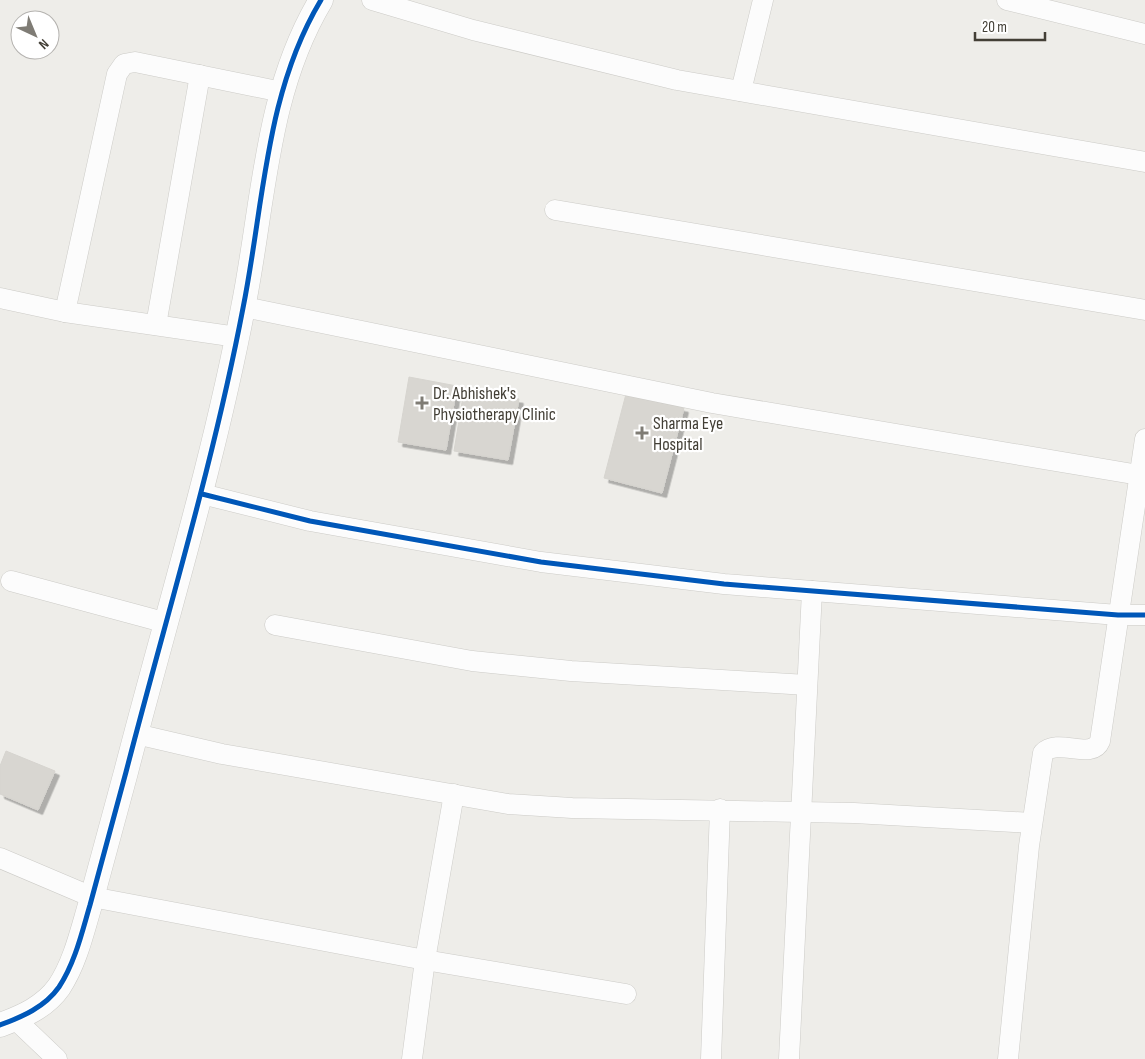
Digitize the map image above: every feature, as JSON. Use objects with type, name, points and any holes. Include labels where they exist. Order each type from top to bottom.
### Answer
[{"type":"street","points":[[57,1059],[8,1022],[39,1008],[58,988],[70,967],[92,898],[202,494],[244,307],[264,175],[282,92],[312,14],[321,0]]},
{"type":"street","points":[[372,0],[472,30],[677,80],[1145,162]]},
{"type":"street","points":[[741,91],[763,0]]},
{"type":"street","points":[[1007,0],[1036,4],[1145,34]]},
{"type":"street","points":[[65,312],[117,74],[124,64],[135,62],[282,92]]},
{"type":"street","points":[[156,325],[200,75]]},
{"type":"street","points":[[555,210],[1145,310]]},
{"type":"street","points":[[0,298],[65,312],[237,337]]},
{"type":"street","points":[[244,307],[712,403],[1139,475]]},
{"type":"street","points":[[1008,1059],[1032,823],[1043,754],[1054,746],[1092,750],[1098,746],[1100,741],[1145,439]]},
{"type":"street","points":[[202,494],[310,521],[541,562],[724,584],[1118,615],[1145,615]]},
{"type":"street","points":[[11,581],[167,623]]},
{"type":"street","points":[[789,1059],[812,591]]},
{"type":"street","points":[[275,625],[472,662],[571,671],[807,685]]},
{"type":"street","points":[[136,734],[222,754],[508,804],[572,808],[801,811],[1032,823]]},
{"type":"street","points":[[412,1059],[425,960],[454,794]]},
{"type":"street","points":[[711,1059],[720,809]]},
{"type":"street","points":[[0,858],[92,898],[425,960],[626,994]]},
{"type":"building","points":[[409,377],[457,386],[446,450],[398,442]]},
{"type":"building","points":[[464,390],[519,399],[508,460],[454,451]]},
{"type":"building","points":[[626,394],[684,408],[662,493],[604,478]]},
{"type":"building","points":[[6,751],[55,771],[38,810],[0,794],[0,766]]},
{"type":"cycle path","points":[[0,1025],[32,1011],[53,994],[65,978],[81,936],[218,425],[243,308],[262,189],[277,111],[288,73],[302,36],[321,0]]},
{"type":"cycle path","points":[[202,494],[310,521],[541,562],[724,584],[1118,615],[1145,615]]},
{"type":"place","name":"Dr. Abhishek's Physiotherapy Clinic","points":[[422,403]]},
{"type":"place","name":"Sharma Eye Hospital","points":[[642,433]]}]
